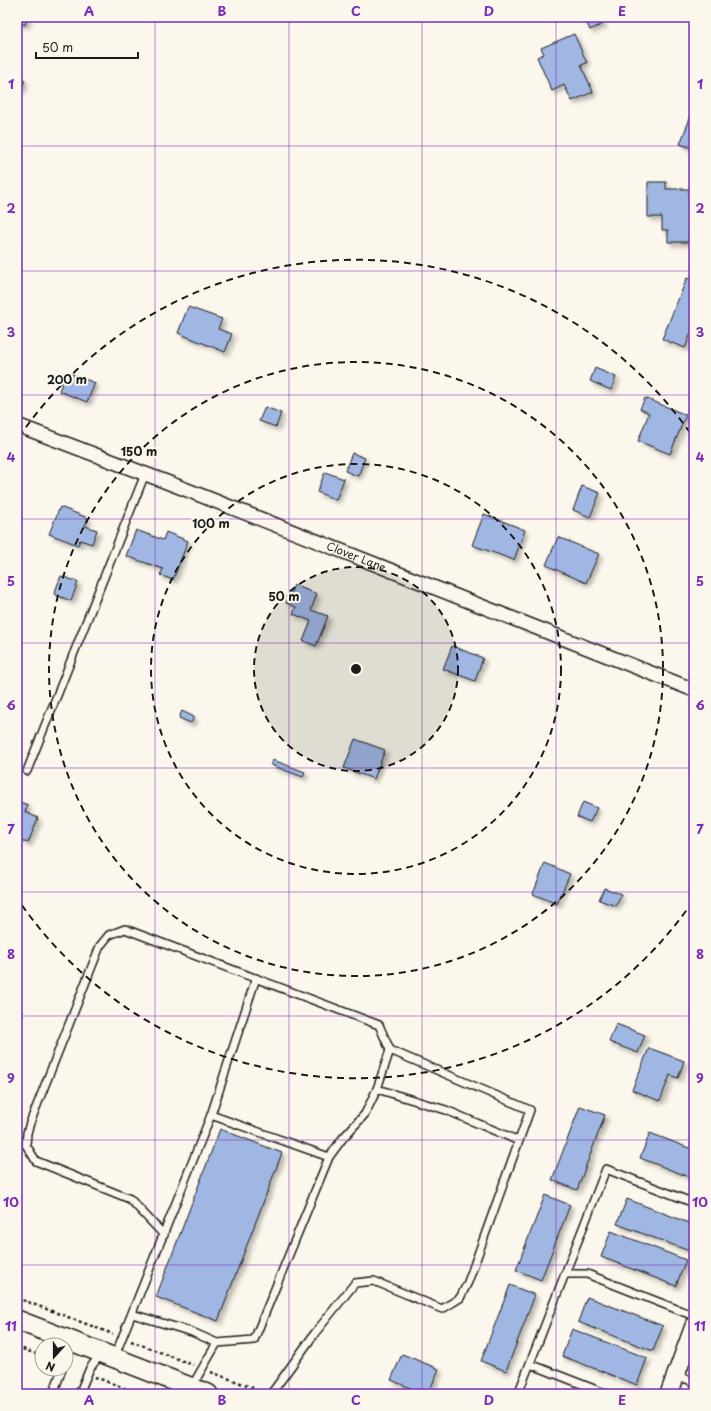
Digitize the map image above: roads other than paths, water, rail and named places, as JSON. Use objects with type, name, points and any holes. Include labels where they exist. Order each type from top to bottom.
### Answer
[{"type":"main road","points":[[17,1320],[46,1337]]},
{"type":"main road","points":[[74,1351],[108,1356],[196,1392]]},
{"type":"street","name":"Clover Lane","points":[[17,425],[694,690]]},
{"type":"street","points":[[669,1394],[694,1325]]},
{"type":"lane","points":[[27,771],[145,474]]},
{"type":"lane","points":[[132,1314],[192,1332],[217,1343],[254,1340],[328,1156],[365,1114],[377,1089],[390,1050],[379,1025],[125,929],[109,935],[100,946],[26,1133],[26,1145],[36,1161],[130,1199],[164,1235]]},
{"type":"lane","points":[[79,1394],[90,1368],[108,1356],[132,1314],[211,1115],[256,978]]},
{"type":"lane","points":[[271,1394],[315,1333],[355,1283],[374,1281],[442,1309],[460,1298],[468,1282],[530,1110],[390,1050]]},
{"type":"lane","points":[[377,1089],[446,1110],[519,1141]]},
{"type":"lane","points":[[211,1115],[328,1156]]},
{"type":"lane","points":[[518,1394],[606,1169],[694,1203]]},
{"type":"lane","points":[[566,1274],[587,1274],[694,1325]]},
{"type":"lane","points":[[196,1392],[217,1343]]},
{"type":"lane","points":[[530,1364],[607,1394]]},
{"type":"lane","points":[[676,1374],[694,1382]]},
{"type":"lane","points":[[53,1394],[59,1377]]}]
